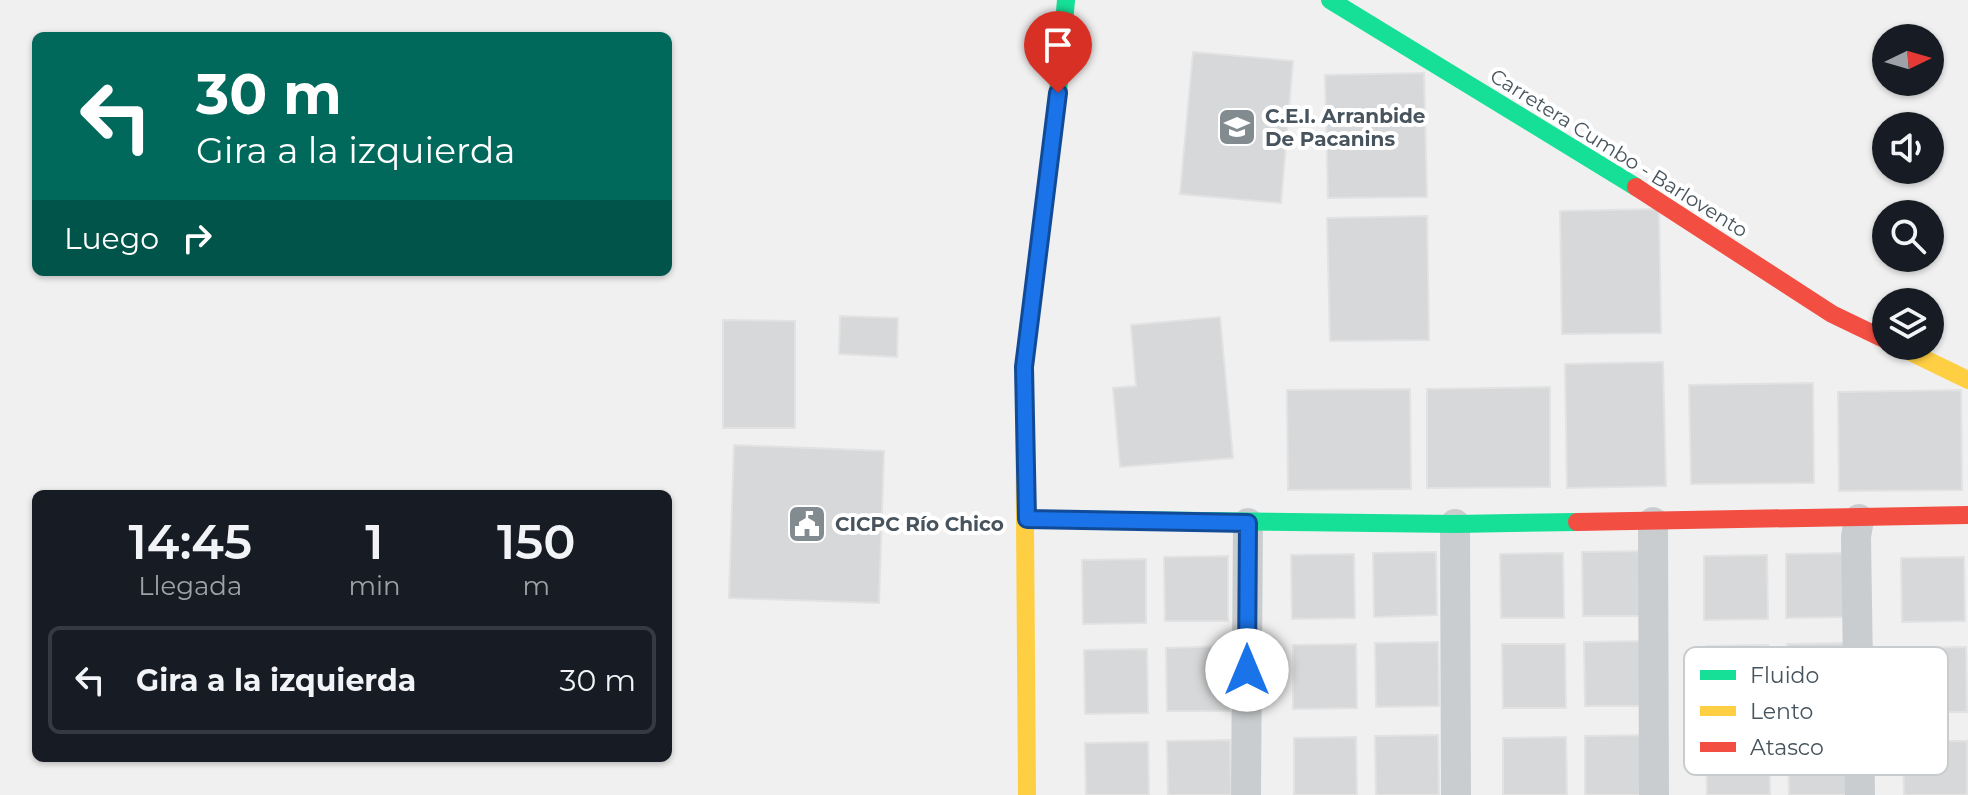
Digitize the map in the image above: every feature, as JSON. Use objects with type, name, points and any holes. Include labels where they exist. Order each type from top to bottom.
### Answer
[{"type":"street","points":[[1027,795],[1024,367],[1058,93],[1066,0]]},
{"type":"street","name":"Carretera Cumbo - Barlovento","points":[[1330,0],[1648,194],[1832,314],[1872,333]]},
{"type":"street","points":[[1927,360],[1968,380]]},
{"type":"street","points":[[1027,519],[1455,524],[1968,515]]},
{"type":"street","points":[[1858,647],[1856,537],[1859,519]]},
{"type":"street","points":[[1653,522],[1654,795]]},
{"type":"street","points":[[1246,795],[1248,523]]},
{"type":"street","points":[[1455,524],[1456,795]]},
{"type":"street","points":[[1860,775],[1860,795]]},
{"type":"building","name":"C.E.I. Arranbide De Pacanins","points":[[1193,52],[1293,61],[1281,203],[1180,194]]},
{"type":"building","points":[[1424,73],[1427,197],[1328,198],[1325,75]]},
{"type":"building","points":[[1659,209],[1661,333],[1562,334],[1560,211]]},
{"type":"building","points":[[1427,216],[1429,340],[1330,341],[1327,218]]},
{"type":"building","points":[[840,316],[898,318],[897,357],[839,354]]},
{"type":"building","points":[[1220,317],[1233,458],[1120,467],[1113,388],[1136,386],[1131,325]]},
{"type":"building","points":[[723,320],[795,321],[795,428],[723,428]]},
{"type":"building","points":[[1663,362],[1666,486],[1567,488],[1565,364]]},
{"type":"building","points":[[1813,383],[1814,483],[1691,484],[1689,385]]},
{"type":"building","points":[[1550,387],[1550,487],[1427,488],[1427,389]]},
{"type":"building","points":[[1410,389],[1411,489],[1288,490],[1287,390]]},
{"type":"building","points":[[1961,390],[1962,490],[1839,491],[1838,392]]},
{"type":"building","name":"CICPC Río Chico","points":[[734,445],[884,451],[879,603],[729,598]]},
{"type":"building","points":[[1645,551],[1646,616],[1583,616],[1582,552]]},
{"type":"building","points":[[1436,552],[1437,615],[1374,617],[1373,553]]},
{"type":"building","points":[[1563,553],[1564,618],[1501,618],[1500,554]]},
{"type":"building","points":[[1849,553],[1850,617],[1786,618],[1786,554]]},
{"type":"building","points":[[1354,554],[1355,618],[1292,619],[1291,555]]},
{"type":"building","points":[[1767,555],[1768,619],[1704,620],[1704,556]]},
{"type":"building","points":[[1228,556],[1228,621],[1165,621],[1164,557]]},
{"type":"building","points":[[1964,557],[1965,621],[1902,622],[1901,558]]},
{"type":"building","points":[[1146,559],[1146,623],[1083,624],[1082,560]]},
{"type":"building","points":[[1647,641],[1648,706],[1585,706],[1584,642]]},
{"type":"building","points":[[1438,642],[1439,706],[1376,707],[1375,643]]},
{"type":"building","points":[[1850,643],[1850,647],[1787,647],[1787,644]]},
{"type":"building","points":[[1356,644],[1357,708],[1293,709],[1293,645]]},
{"type":"building","points":[[1502,644],[1565,644],[1566,708],[1503,708]]},
{"type":"building","points":[[1768,645],[1768,647],[1706,647]]},
{"type":"building","points":[[1229,646],[1230,711],[1167,711],[1166,648]]},
{"type":"building","points":[[1948,647],[1966,647],[1967,712],[1948,712]]},
{"type":"building","points":[[1147,649],[1148,713],[1085,714],[1084,650]]},
{"type":"building","points":[[1438,735],[1439,795],[1376,795],[1375,736]]},
{"type":"building","points":[[1648,735],[1649,795],[1585,795],[1585,736]]},
{"type":"building","points":[[1356,737],[1357,795],[1294,795],[1294,738]]},
{"type":"building","points":[[1566,737],[1567,795],[1503,795],[1503,738]]},
{"type":"building","points":[[1230,740],[1231,795],[1168,795],[1167,741]]},
{"type":"building","points":[[1948,741],[1967,741],[1967,795],[1904,795],[1904,775],[1948,775]]},
{"type":"building","points":[[1148,742],[1149,795],[1086,795],[1085,743]]},
{"type":"building","points":[[1707,775],[1770,775],[1770,795],[1707,795]]},
{"type":"building","points":[[1789,775],[1852,775],[1852,795],[1789,795]]},
{"type":"traffic: fast","points":[[1024,384],[1066,0]]},
{"type":"traffic: fast","points":[[1330,0],[1636,187]]},
{"type":"traffic: fast","points":[[1027,519],[1455,524],[1577,522]]},
{"type":"traffic: slow","points":[[1927,360],[1968,380]]},
{"type":"traffic: slow","points":[[1024,384],[1027,795]]},
{"type":"traffic: jam","points":[[1636,187],[1832,314],[1872,333]]},
{"type":"traffic: jam","points":[[1577,522],[1968,515]]},
{"type":"place","name":"C.E.I. Arranbide De Pacanins","points":[[1237,127]]},
{"type":"place","name":"CICPC Río Chico","points":[[807,524]]},
{"type":"route","points":[[1058,93],[1024,367],[1027,519],[1248,523],[1247,670]]}]
